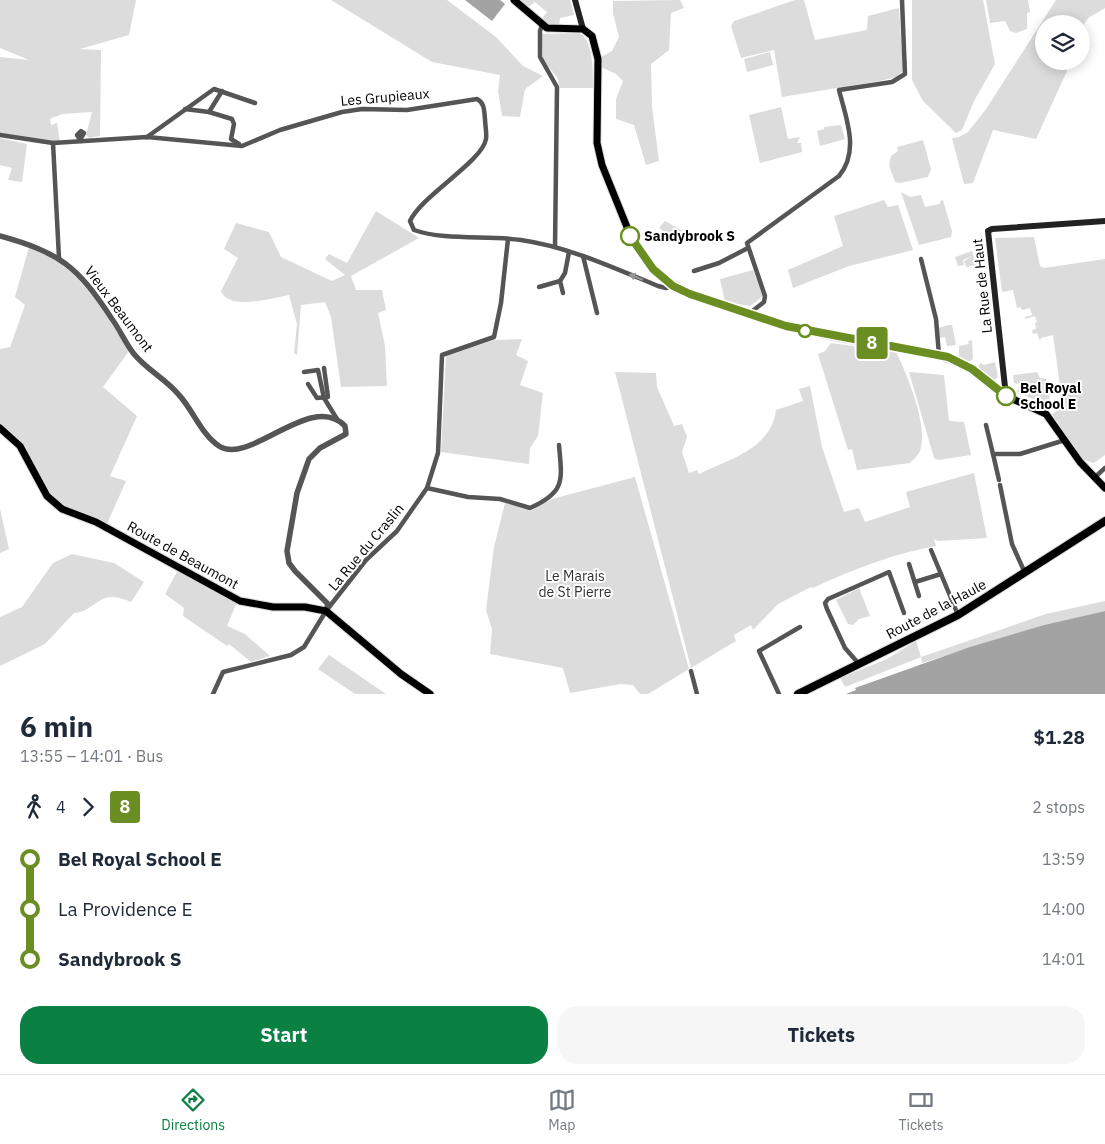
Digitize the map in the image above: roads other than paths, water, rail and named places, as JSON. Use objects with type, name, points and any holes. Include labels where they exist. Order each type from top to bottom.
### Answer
[{"type":"highway","name":"Route de la Haule","points":[[798,694],[958,615],[1105,521]]},
{"type":"main road","points":[[514,0],[542,25],[553,29],[583,29]]},
{"type":"main road","points":[[574,0],[583,29],[592,36],[598,59],[597,142],[602,165],[630,237],[646,260],[673,286],[708,301],[786,326],[809,332],[940,355],[972,369],[1006,396],[1046,414],[1080,462],[1105,488]]},
{"type":"main road","name":"La Rue de Haut","points":[[1006,396],[988,231],[992,229],[1105,221]]},
{"type":"main road","name":"Route de Beaumont","points":[[0,428],[20,446],[47,496],[62,509],[96,522],[240,601],[273,607],[305,607],[326,610]]},
{"type":"main road","points":[[326,610],[400,674],[430,694]]},
{"type":"street","points":[[750,313],[764,302],[765,296],[748,248],[748,241],[839,176],[846,167],[851,142],[839,90],[892,82],[905,74],[902,0]]},
{"type":"street","points":[[542,25],[539,46],[540,57],[558,87],[554,247]]},
{"type":"street","points":[[147,137],[214,89],[255,103]]},
{"type":"street","points":[[209,112],[222,91]]},
{"type":"street","name":"Les Grupieaux","points":[[0,135],[54,143],[147,137],[242,146],[280,130],[362,108],[407,110],[477,99],[482,102],[484,108],[486,137],[484,144],[456,175],[420,206],[410,221],[411,226],[419,232],[508,239],[554,247],[599,262],[658,286],[666,288],[673,286]]},
{"type":"street","points":[[185,109],[209,112],[232,119],[234,124],[231,139],[242,146]]},
{"type":"street","points":[[54,143],[60,258]]},
{"type":"street","name":"Vieux Beaumont","points":[[0,236],[41,249],[60,258],[74,270],[95,296],[133,352],[178,393],[204,430],[220,446],[234,450],[244,448],[297,423],[320,418],[337,419]]},
{"type":"street","name":"La Rue du Craslin","points":[[213,694],[223,672],[291,655],[304,647],[326,610],[366,560],[398,531],[427,488],[438,453],[442,355],[494,337],[501,303],[508,239]]},
{"type":"street","points":[[694,271],[719,263],[748,248]]},
{"type":"street","points":[[539,287],[560,281],[565,273],[569,252]]},
{"type":"street","points":[[583,256],[597,312]]},
{"type":"street","points":[[921,259],[936,320],[940,355]]},
{"type":"street","points":[[560,281],[563,293]]},
{"type":"street","points":[[308,384],[316,398],[328,397],[324,368]]},
{"type":"street","points":[[304,372],[318,370],[324,398],[337,419],[345,426],[346,434],[320,448],[310,459],[297,493],[286,551],[289,563],[295,571],[328,604],[326,610]]},
{"type":"street","points":[[986,425],[1012,544],[1025,573]]},
{"type":"street","points":[[993,454],[1020,454],[1066,440]]},
{"type":"street","points":[[427,488],[468,496],[500,499],[530,508],[544,502],[555,492],[562,480],[559,445]]},
{"type":"street","points":[[1094,478],[1105,468]]},
{"type":"street","points":[[932,550],[958,615]]},
{"type":"street","points":[[909,564],[919,596]]},
{"type":"street","points":[[858,664],[845,648],[825,603],[889,572],[904,613]]},
{"type":"street","points":[[914,582],[941,574]]},
{"type":"street","points":[[779,694],[760,651],[800,627]]},
{"type":"street","points":[[691,671],[697,694]]},
{"type":"place","name":"Sandybrook S","points":[[630,236]]},
{"type":"place","name":"Bel Royal School E","points":[[1006,396]]},
{"type":"park label","name":"Le Marais de St Pierre","points":[[575,584]]}]
